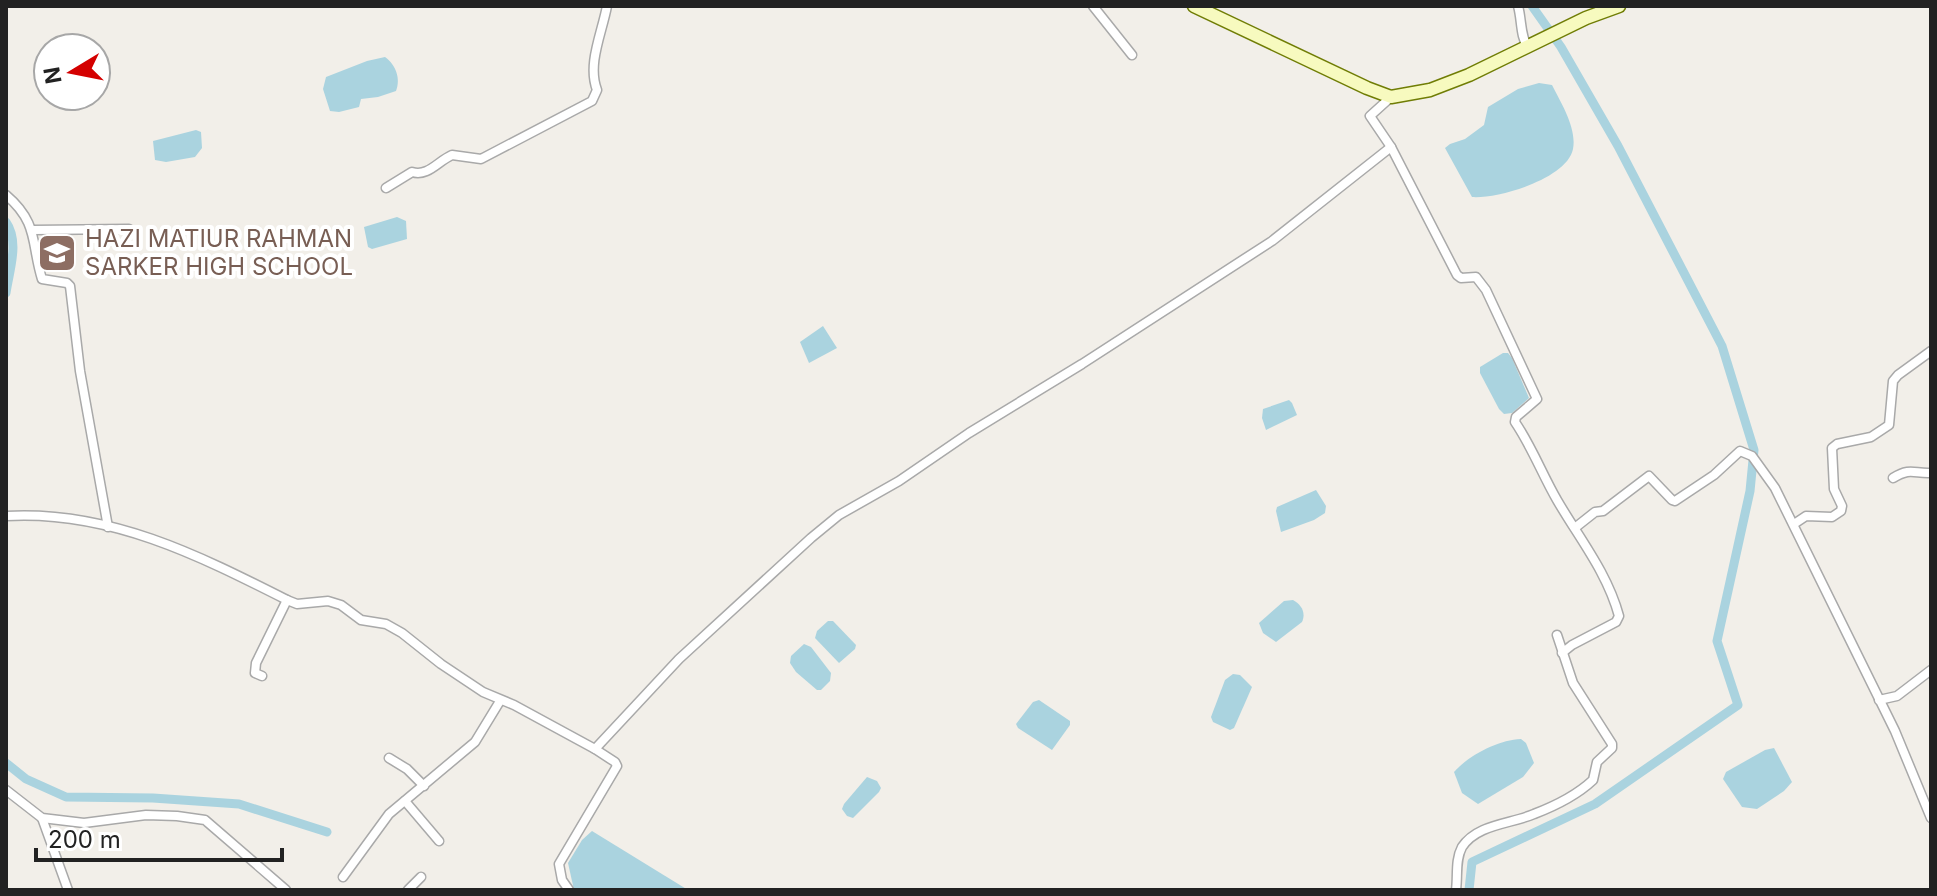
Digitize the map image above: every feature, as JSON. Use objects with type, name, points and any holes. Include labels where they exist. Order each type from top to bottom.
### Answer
[{"type":"main road","points":[[1194,6],[1391,97],[1430,90],[1530,47],[1586,18],[1619,6]]},
{"type":"street","points":[[386,188],[412,172],[420,174],[452,155],[481,159],[592,101],[597,90],[592,78],[594,61],[607,6]]},
{"type":"street","points":[[1093,6],[1132,55]]},
{"type":"street","points":[[1518,6],[1522,33],[1530,47]]},
{"type":"street","points":[[1391,97],[1370,114],[1391,147],[1457,275],[1461,278],[1476,277],[1486,290],[1537,399],[1516,417],[1515,422],[1534,452],[1558,502],[1598,565],[1619,616],[1611,625],[1562,653]]},
{"type":"street","points":[[595,749],[679,659],[839,515],[899,481],[939,452],[1272,241],[1391,147]]},
{"type":"street","points":[[6,195],[16,203],[33,230],[41,277],[70,286],[80,371],[108,527]]},
{"type":"street","points":[[33,230],[129,229]]},
{"type":"street","points":[[1794,524],[1806,516],[1832,517],[1841,511],[1842,506],[1834,489],[1832,448],[1837,444],[1871,437],[1889,425],[1893,381],[1931,351]]},
{"type":"street","points":[[1576,527],[1649,476],[1675,501],[1714,475],[1740,451],[1752,456],[1794,524],[1879,700],[1931,818]]},
{"type":"street","points":[[1893,478],[1905,471],[1931,473]]},
{"type":"street","points":[[6,516],[65,518],[159,540],[203,557],[297,604],[328,601],[341,605],[361,620],[386,624],[402,633],[472,685],[538,717],[615,762],[617,766],[559,864],[562,880],[569,890]]},
{"type":"street","points":[[262,676],[255,673],[256,663],[287,600]]},
{"type":"street","points":[[1456,890],[1457,860],[1471,837],[1571,797],[1593,780],[1594,766],[1612,748],[1573,683],[1557,635]]},
{"type":"street","points":[[1879,700],[1897,696],[1931,670]]},
{"type":"street","points":[[343,877],[389,814],[475,742],[500,701]]},
{"type":"street","points":[[389,758],[407,769],[424,786]]},
{"type":"street","points":[[6,790],[42,818],[84,823],[146,815],[205,820],[286,890]]},
{"type":"street","points":[[405,801],[439,841]]},
{"type":"street","points":[[42,818],[68,890]]},
{"type":"street","points":[[408,890],[421,877]]},
{"type":"water","points":[[385,57],[396,72],[396,91],[361,99],[359,107],[330,111],[323,89],[326,77]]},
{"type":"water","points":[[1539,83],[1552,85],[1567,116],[1574,141],[1568,160],[1530,185],[1497,195],[1472,197],[1445,148],[1465,139],[1484,125],[1488,107],[1518,89]]},
{"type":"water","points":[[196,130],[201,132],[202,148],[195,157],[166,162],[155,160],[153,141]]},
{"type":"water","points":[[397,217],[406,221],[407,239],[372,249],[368,247],[364,227]]},
{"type":"water","points":[[823,326],[837,348],[809,363],[800,342]]},
{"type":"water","points":[[1508,353],[1512,358],[1529,398],[1512,413],[1504,414],[1480,373],[1480,367]]},
{"type":"water","points":[[1289,400],[1297,415],[1266,430],[1263,409]]},
{"type":"water","points":[[1316,490],[1326,506],[1325,513],[1281,532],[1277,507]]},
{"type":"water","points":[[1293,600],[1302,610],[1302,622],[1276,642],[1263,633],[1259,623],[1284,601]]},
{"type":"water","points":[[828,621],[833,621],[856,645],[839,663],[815,638],[817,631]]},
{"type":"water","points":[[804,644],[811,647],[831,673],[830,681],[821,690],[796,672],[790,663],[791,656]]},
{"type":"water","points":[[1233,674],[1240,675],[1252,687],[1234,728],[1230,730],[1213,722],[1211,717],[1225,680]]},
{"type":"water","points":[[1039,700],[1070,721],[1052,750],[1016,724],[1033,702]]},
{"type":"water","points":[[1521,739],[1526,743],[1534,763],[1523,777],[1478,804],[1462,793],[1454,772],[1460,766],[1494,745]]},
{"type":"water","points":[[1774,748],[1792,782],[1757,809],[1742,807],[1723,779],[1726,772]]},
{"type":"water","points":[[867,777],[877,781],[881,788],[879,792],[853,818],[847,816],[842,809],[844,804]]},
{"type":"water","points":[[592,831],[688,890],[574,890],[568,863],[582,840]]},
{"type":"waterway","points":[[1469,890],[1472,862],[1595,804],[1738,705],[1717,641],[1750,491],[1754,450],[1722,346],[1618,146],[1561,47],[1532,6]]},
{"type":"waterway","points":[[6,222],[13,247],[6,293]]},
{"type":"waterway","points":[[6,763],[26,779],[66,797],[153,798],[239,804],[327,832]]},
{"type":"place","name":"HAZI MATIUR RAHMAN SARKER HIGH SCHOOL","points":[[57,253]]}]
